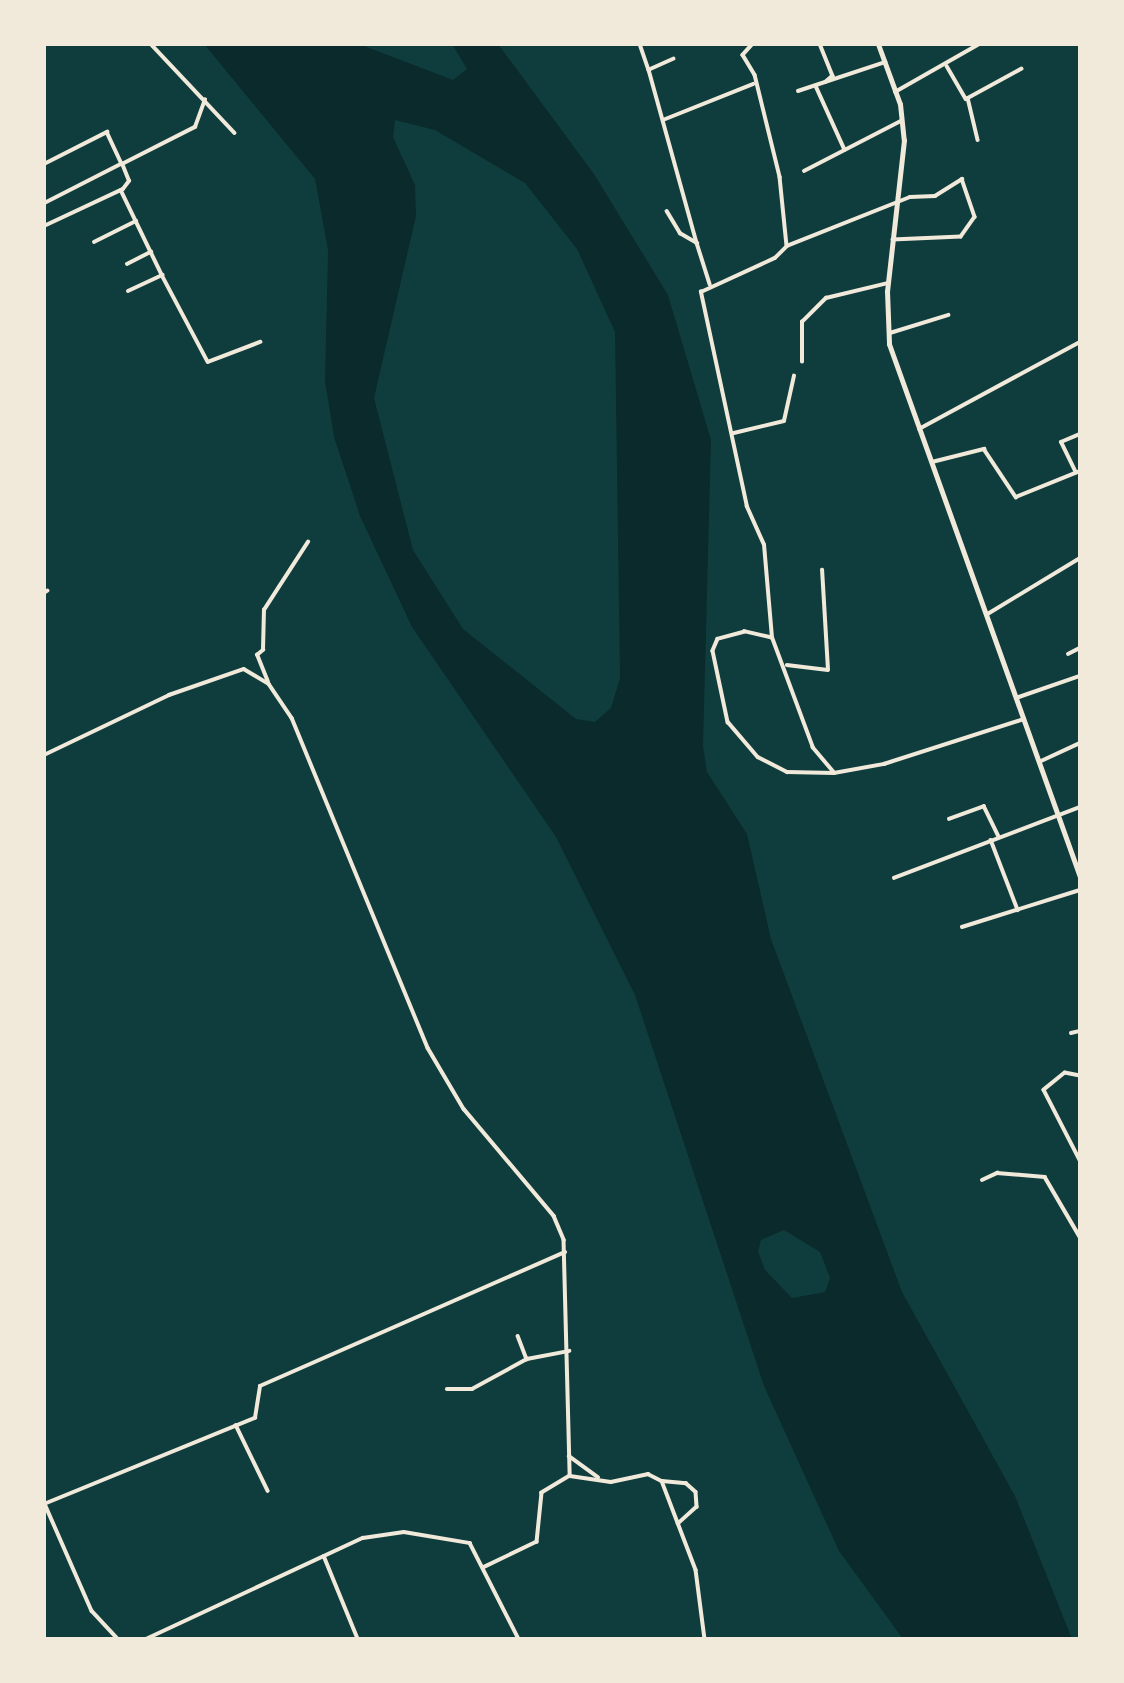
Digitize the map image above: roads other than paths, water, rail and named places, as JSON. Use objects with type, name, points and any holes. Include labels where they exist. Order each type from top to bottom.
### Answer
[{"type":"main road","points":[[878,44],[902,120],[898,201],[888,283],[888,334],[930,463],[1057,815],[1078,865],[1080,877]]},
{"type":"street","points":[[151,44],[235,133]]},
{"type":"street","points":[[640,44],[710,284],[702,304],[734,433],[747,507],[764,544],[772,638],[786,665],[813,748],[834,773]]},
{"type":"street","points":[[754,44],[743,55],[754,84],[783,191],[781,230],[787,246]]},
{"type":"street","points":[[820,44],[832,76],[826,83]]},
{"type":"street","points":[[895,92],[947,66],[979,44]]},
{"type":"street","points":[[649,69],[674,59]]},
{"type":"street","points":[[798,91],[885,62]]},
{"type":"street","points":[[947,66],[961,96],[968,98],[1021,69]]},
{"type":"street","points":[[663,120],[754,84]]},
{"type":"street","points":[[816,86],[845,150]]},
{"type":"street","points":[[968,98],[978,140]]},
{"type":"street","points":[[44,204],[195,127],[205,100]]},
{"type":"street","points":[[804,171],[902,120]]},
{"type":"street","points":[[44,164],[107,132],[129,181],[121,190],[44,224]]},
{"type":"street","points":[[710,284],[775,258],[787,246],[898,201],[935,196],[962,179],[975,217],[961,237],[893,240]]},
{"type":"street","points":[[121,190],[150,252],[208,362],[260,342]]},
{"type":"street","points":[[667,211],[681,233],[696,243]]},
{"type":"street","points":[[94,242],[136,221]]},
{"type":"street","points":[[127,264],[150,252]]},
{"type":"street","points":[[128,291],[162,275]]},
{"type":"street","points":[[802,362],[802,322],[826,298],[888,283]]},
{"type":"street","points":[[888,334],[948,315]]},
{"type":"street","points":[[919,429],[1080,342]]},
{"type":"street","points":[[734,433],[784,421],[794,376]]},
{"type":"street","points":[[930,463],[984,449],[1016,497],[1078,472],[1061,442],[1080,434]]},
{"type":"street","points":[[308,542],[264,611],[263,650],[257,654],[269,684],[292,718],[341,831],[428,1048],[464,1109],[554,1216],[565,1252],[570,1351],[570,1476]]},
{"type":"street","points":[[986,615],[1080,558]]},
{"type":"street","points":[[786,665],[828,670],[822,570]]},
{"type":"street","points":[[772,638],[729,634],[714,644],[728,722],[775,768],[834,773],[976,738],[1024,719]]},
{"type":"street","points":[[1068,654],[1080,648]]},
{"type":"street","points":[[44,755],[227,673],[250,669],[269,684]]},
{"type":"street","points":[[1016,698],[1080,676]]},
{"type":"street","points":[[1039,762],[1080,743]]},
{"type":"street","points":[[950,819],[984,806],[999,837]]},
{"type":"street","points":[[894,878],[1080,807]]},
{"type":"street","points":[[991,840],[1018,910]]},
{"type":"street","points":[[962,927],[1080,890]]},
{"type":"street","points":[[1071,1033],[1080,1031]]},
{"type":"street","points":[[1080,1076],[1065,1073],[1044,1090],[1080,1160]]},
{"type":"street","points":[[982,1180],[997,1173],[1045,1177],[1080,1237]]},
{"type":"street","points":[[118,1639],[92,1611],[44,1504],[236,1426],[258,1414],[260,1386],[565,1252]]},
{"type":"street","points":[[518,1336],[527,1359]]},
{"type":"street","points":[[447,1388],[472,1389],[527,1359],[570,1351]]},
{"type":"street","points":[[236,1426],[268,1490]]},
{"type":"street","points":[[569,1456],[599,1478]]},
{"type":"street","points":[[485,1567],[537,1542],[542,1493],[570,1476],[599,1478],[611,1482],[648,1475],[662,1481],[686,1483],[696,1492],[697,1507],[678,1524]]},
{"type":"street","points":[[662,1481],[696,1570],[705,1639]]},
{"type":"street","points":[[146,1639],[324,1556],[382,1533],[430,1534],[464,1540],[485,1567],[519,1639]]},
{"type":"street","points":[[324,1556],[358,1639]]},
{"type":"water","points":[[204,44],[359,44],[453,80],[467,69],[452,44],[498,44],[594,174],[668,295],[711,440],[703,746],[707,772],[747,834],[771,939],[902,1292],[1015,1496],[1072,1639],[903,1639],[839,1551],[764,1386],[635,995],[556,837],[412,627],[360,516],[334,437],[325,381],[328,250],[315,179]],"holes":[[[395,120],[435,130],[525,183],[577,249],[615,332],[620,678],[611,708],[595,722],[576,719],[463,629],[413,550],[374,398],[416,216],[415,185],[393,137]],[[784,1230],[820,1252],[830,1278],[825,1292],[792,1298],[765,1270],[758,1251],[761,1240]]]}]
